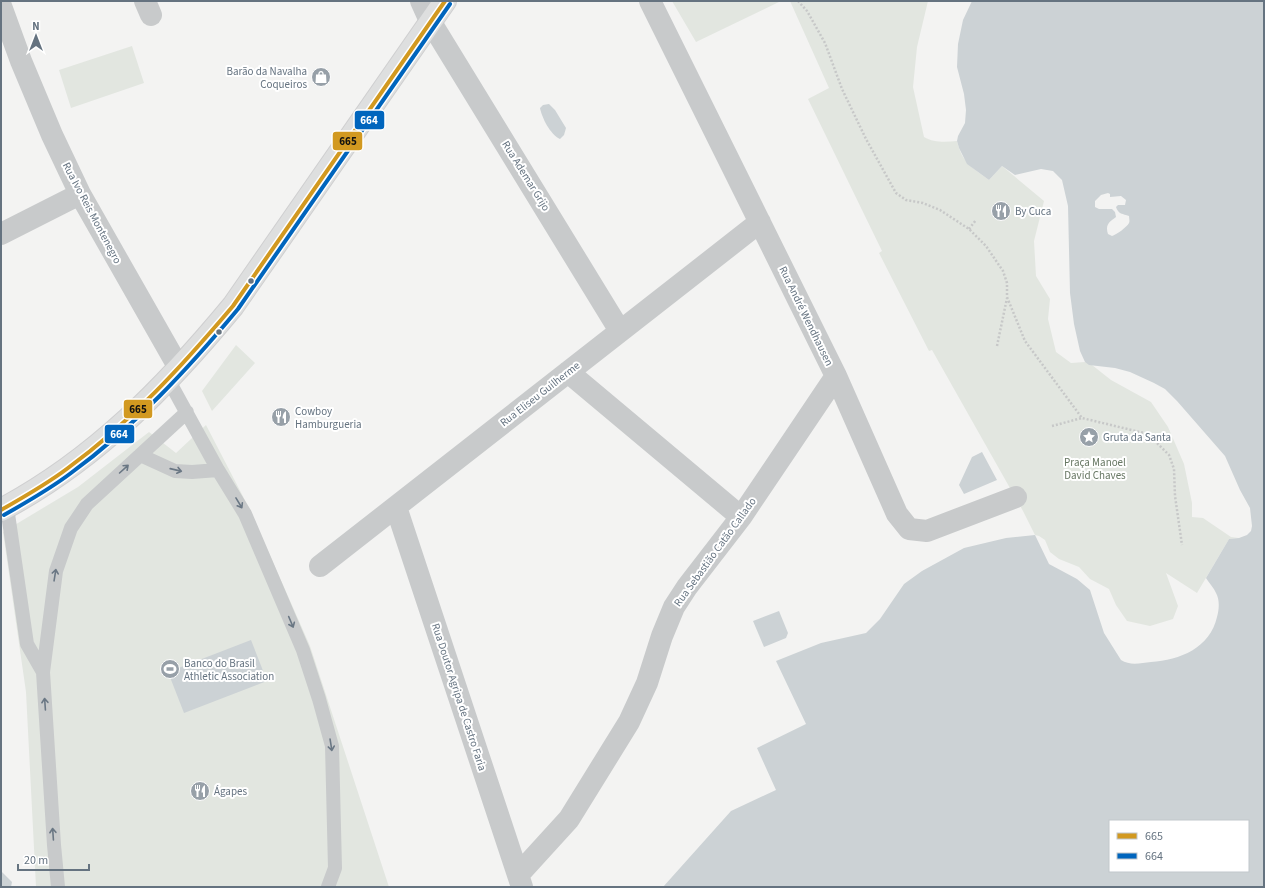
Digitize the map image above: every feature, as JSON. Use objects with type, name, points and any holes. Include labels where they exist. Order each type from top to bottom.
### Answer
[{"type":"main road","points":[[4,509],[44,484],[96,447],[126,422],[174,373],[233,306],[445,1]]},
{"type":"street","name":"Rua Ademar Grijo","points":[[420,1],[430,21],[620,331]]},
{"type":"street","name":"Rua André Wendhausen","points":[[650,1],[836,376],[897,514],[908,529],[928,531],[1016,497]]},
{"type":"street","name":"Rua Ivo Reis Montenegro","points":[[1,6],[21,61],[52,135],[80,194],[174,373]]},
{"type":"street","points":[[1,234],[80,194]]},
{"type":"street","name":"Rua Eliseu Guilherme","points":[[320,566],[760,222]]},
{"type":"street","points":[[568,372],[741,517]]},
{"type":"street","name":"Rua Sebastião Catão Callado","points":[[520,881],[569,819],[625,728],[647,683],[662,636],[674,607],[708,558],[741,517],[836,376]]},
{"type":"street","name":"Rua Doutor Agripa de Castro Faria","points":[[396,507],[520,881]]},
{"type":"lane","points":[[174,373],[187,412],[218,470],[245,514],[303,650],[319,699],[332,746],[335,868],[328,887]]},
{"type":"lane","points":[[58,887],[43,672],[56,571],[70,528],[87,504],[187,412]]},
{"type":"lane","points":[[140,455],[175,471],[192,472],[218,470]]},
{"type":"lane","points":[[4,509],[27,644],[43,672]]},
{"type":"path","points":[[798,1],[807,11],[825,42],[842,89],[866,140],[896,193],[906,200],[923,203],[940,210],[969,229],[986,246],[1003,271],[1007,283],[1007,297],[997,346]]},
{"type":"path","points":[[969,229],[976,220]]},
{"type":"path","points":[[1007,297],[1025,341],[1082,418]]},
{"type":"path","points":[[1052,426],[1082,418],[1148,434],[1169,455],[1174,469],[1175,496],[1182,545]]},
{"type":"green space","points":[[672,1],[781,1],[696,42]]},
{"type":"green space","name":"Praça Manoel David Chaves","points":[[790,1],[928,1],[917,47],[913,87],[924,137],[944,142],[957,141],[965,160],[989,180],[1002,166],[1044,201],[1034,241],[1036,276],[1050,299],[1048,319],[1056,352],[1071,363],[1085,362],[1092,365],[1111,380],[1151,402],[1168,427],[1184,464],[1192,503],[1192,517],[1203,518],[1231,537],[1239,538],[1229,539],[1197,593],[1166,573],[1178,606],[1173,619],[1150,626],[1127,621],[1116,605],[1109,589],[1090,579],[1079,567],[1059,559],[1050,552],[1045,540],[1035,535],[932,350],[929,351],[879,253],[882,251],[808,99],[829,88]]},
{"type":"green space","points":[[132,46],[144,83],[71,108],[59,70]]},
{"type":"green space","points":[[236,345],[255,363],[212,411],[202,391]]},
{"type":"green space","name":"Banco do Brasil Athletic Association","points":[[206,425],[249,508],[310,646],[389,887],[36,887],[26,692],[3,532],[78,487],[149,432],[176,453]]},
{"type":"shaded area","points":[[972,1],[1264,1],[1264,887],[663,887],[731,811],[776,790],[757,748],[806,724],[776,661],[821,643],[866,633],[880,619],[904,584],[922,571],[964,548],[1006,538],[1035,535],[1049,564],[1077,579],[1090,590],[1104,633],[1121,660],[1136,664],[1162,661],[1183,655],[1201,644],[1208,637],[1218,614],[1219,605],[1215,591],[1206,578],[1229,539],[1239,538],[1247,535],[1251,531],[1252,526],[1250,508],[1240,490],[1225,456],[1177,401],[1165,389],[1130,372],[1115,368],[1089,365],[1085,362],[1080,351],[1074,324],[1070,293],[1068,206],[1062,180],[1053,171],[1041,169],[1015,175],[1002,166],[989,180],[967,164],[957,141],[965,123],[966,110],[964,94],[957,67],[958,44],[963,20]],"holes":[[[1108,193],[1110,194],[1110,197],[1121,196],[1126,200],[1125,205],[1118,205],[1116,207],[1119,212],[1129,216],[1129,223],[1126,227],[1119,233],[1112,236],[1108,234],[1107,226],[1116,217],[1115,212],[1112,209],[1099,209],[1095,207],[1095,201],[1101,195]]]},
{"type":"shaded area","points":[[549,104],[555,110],[566,128],[564,135],[560,139],[550,130],[541,112],[540,108],[543,105]]},
{"type":"shaded area","points":[[982,452],[997,480],[964,494],[959,485],[972,457]]},
{"type":"shaded area","points":[[779,611],[788,633],[786,638],[764,647],[753,621]]},
{"type":"shaded area","points":[[251,640],[267,681],[184,713],[168,672]]},
{"type":"shaded area","points":[[1,871],[12,882],[11,887],[1,887]]},
{"type":"transit line","name":"665","points":[[1,510],[60,474],[113,432],[155,392],[214,328],[233,306],[445,1]]},
{"type":"transit line","name":"664","points":[[4,515],[63,479],[117,436],[138,417],[200,353],[238,309],[450,4]]},
{"type":"place","name":"Barão da Navalha Coqueiros","points":[[321,77]]},
{"type":"place","name":"By Cuca","points":[[1001,211]]},
{"type":"place","name":"Cowboy Hamburgueria","points":[[281,417]]},
{"type":"place","name":"Gruta da Santa","points":[[1089,437]]},
{"type":"place","name":"Banco do Brasil Athletic Association","points":[[170,669]]},
{"type":"place","name":"Ágapes","points":[[200,791]]}]
